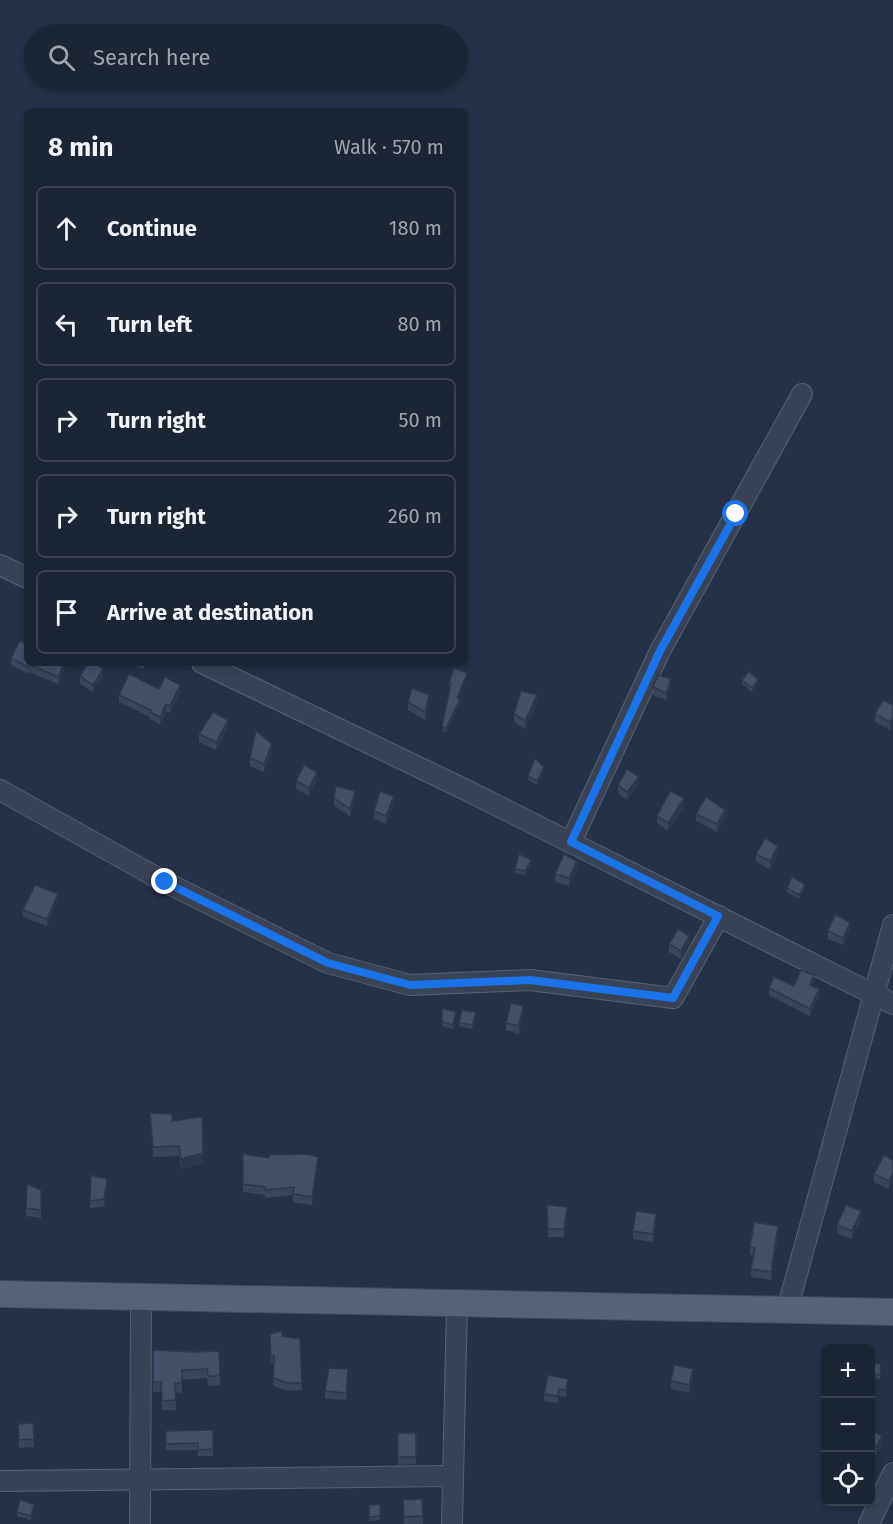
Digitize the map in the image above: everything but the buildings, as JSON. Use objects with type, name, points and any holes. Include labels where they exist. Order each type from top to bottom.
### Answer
[{"type":"main road","points":[[0,1294],[141,1295],[893,1312]]},
{"type":"street","points":[[571,842],[660,651],[802,394]]},
{"type":"street","points":[[0,565],[24,577]]},
{"type":"street","points":[[208,666],[571,842],[893,1004]]},
{"type":"street","points":[[0,790],[165,882],[328,963],[410,985],[530,980],[673,998],[718,916]]},
{"type":"street","points":[[787,1310],[893,925]]},
{"type":"street","points":[[140,1524],[141,1295]]},
{"type":"street","points":[[452,1524],[457,1302]]},
{"type":"street","points":[[869,1524],[893,1473]]},
{"type":"street","points":[[0,1481],[453,1476]]},
{"type":"route","points":[[165,882],[328,963],[410,985],[530,980],[673,998],[718,916],[571,842],[660,651],[736,514]]}]
